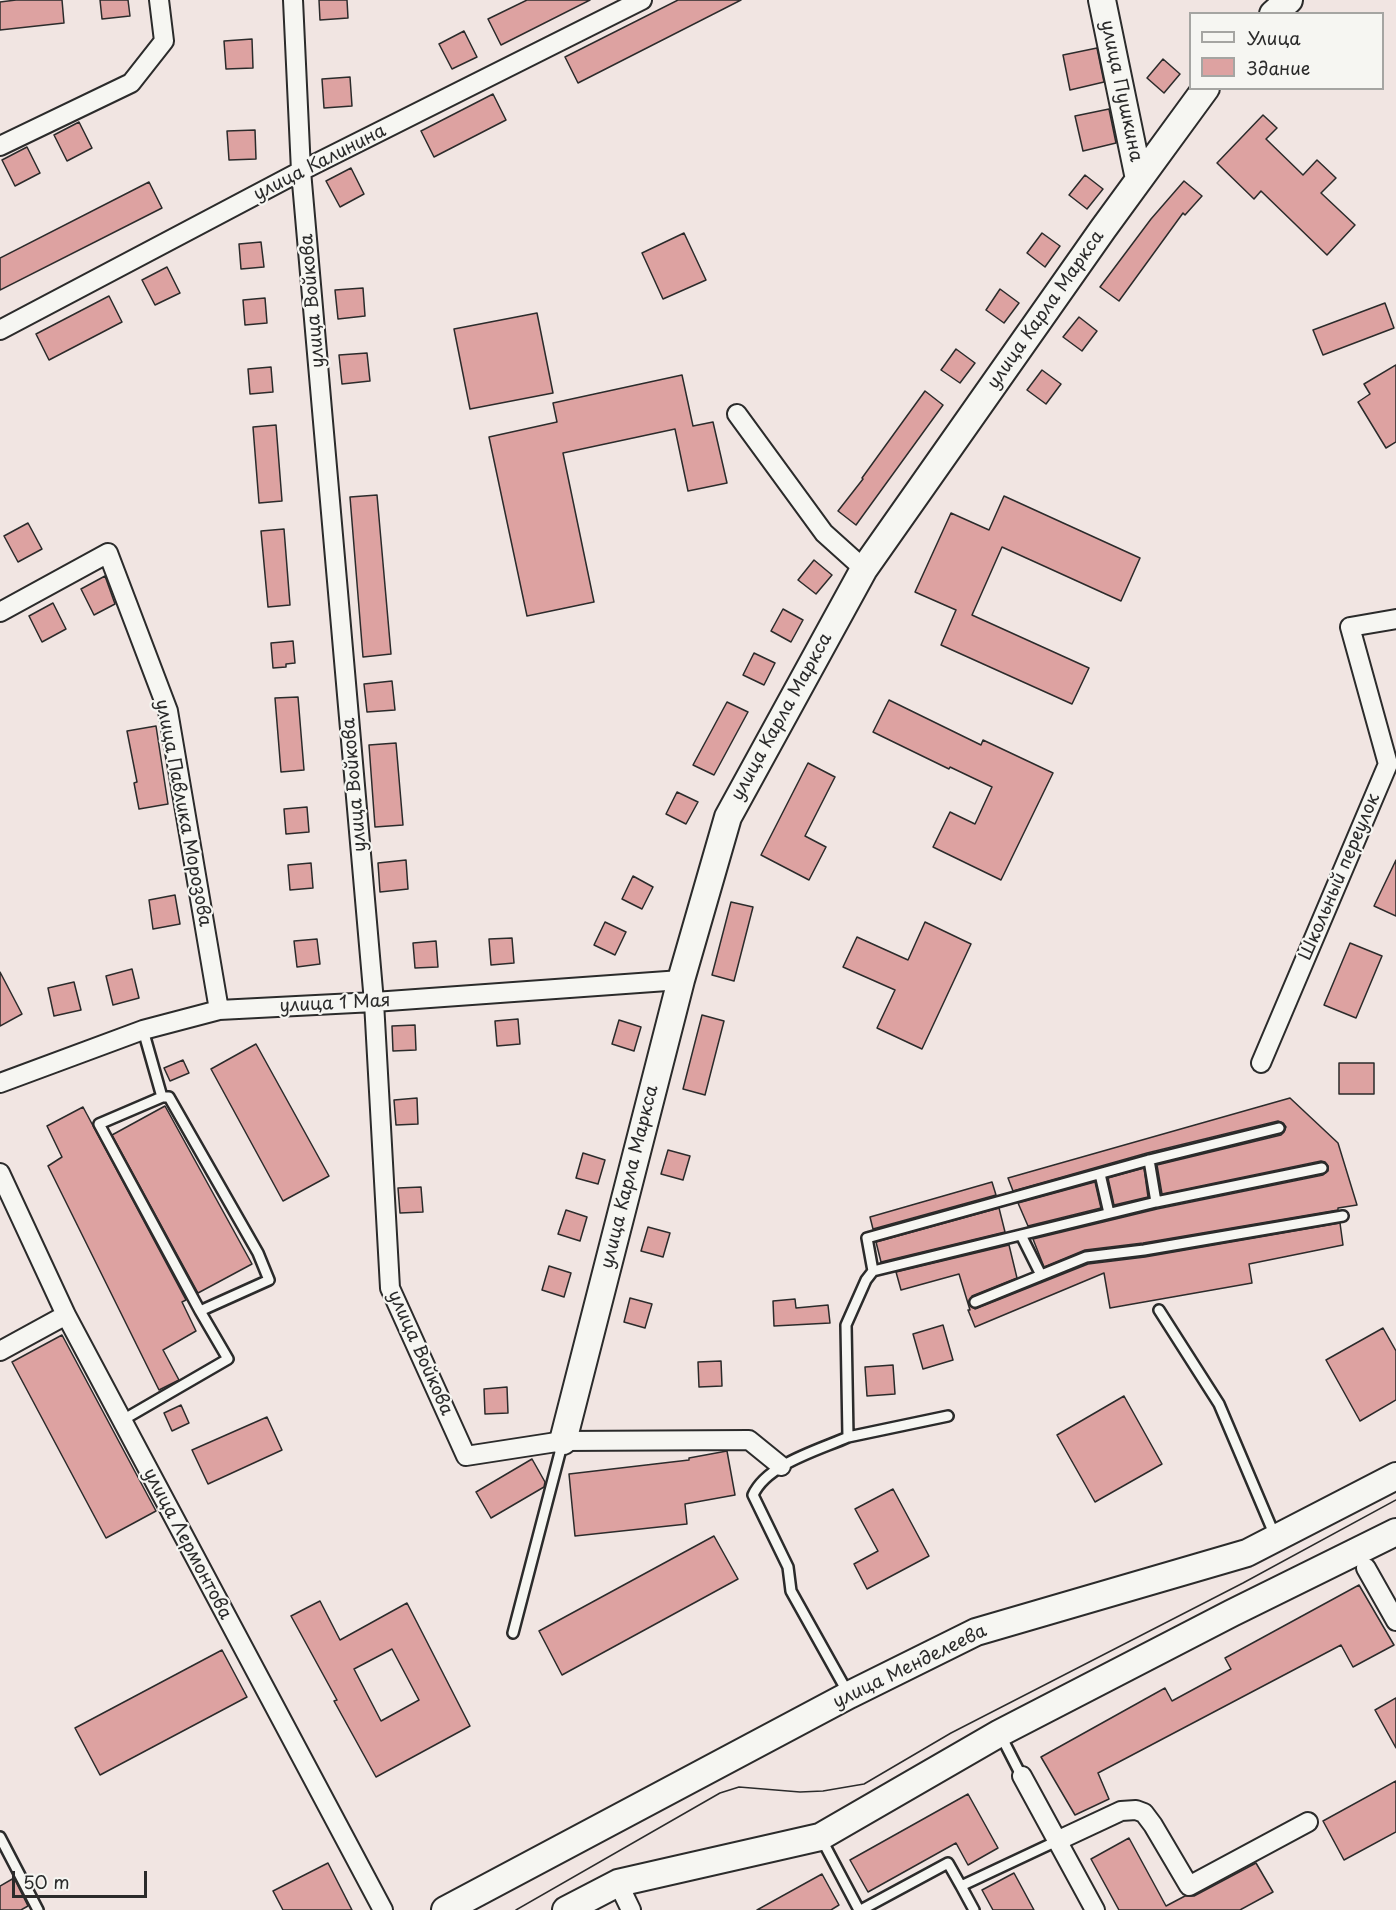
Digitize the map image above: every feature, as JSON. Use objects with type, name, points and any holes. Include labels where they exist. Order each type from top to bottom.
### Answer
[{"type":"main road","points":[[1102,0],[1127,123]]},
{"type":"main road","points":[[1275,12],[1288,0]]},
{"type":"main road","name":"улица Карла Маркса","points":[[563,1441],[681,980],[728,817],[864,569],[1127,123],[1201,90]]},
{"type":"main road","name":"улица Менделеева","points":[[445,1910],[849,1695],[976,1632],[1247,1553],[1396,1476]]},
{"type":"main road","points":[[566,1910],[618,1883],[820,1837],[1000,1733],[1232,1613],[1361,1560],[1396,1532]]},
{"type":"street","points":[[0,146],[131,83],[164,41],[159,0]]},
{"type":"street","name":"улица Войкова","points":[[292,0],[302,171],[374,1002],[390,1288],[466,1456],[563,1441]]},
{"type":"street","name":"улица Калинина","points":[[0,330],[302,171],[642,0]]},
{"type":"street","points":[[737,414],[824,533],[864,569]]},
{"type":"street","name":"улица Павлика Морозова","points":[[0,612],[108,554],[168,711],[219,1010]]},
{"type":"street","name":"Школьный переулок","points":[[1261,1063],[1389,764],[1350,627],[1396,619]]},
{"type":"street","name":"улица 1 Мая","points":[[0,1083],[143,1030],[219,1010],[374,1002],[681,980]]},
{"type":"street","name":"улица Лермонтова","points":[[0,1173],[66,1315],[121,1421],[383,1910]]},
{"type":"street","points":[[0,1351],[66,1315]]},
{"type":"street","points":[[563,1441],[749,1440],[781,1466]]},
{"type":"street","points":[[1361,1560],[1396,1621]]},
{"type":"street","points":[[1022,1776],[1096,1910]]},
{"type":"street","points":[[1059,1840],[1121,1811],[1136,1810],[1144,1813],[1189,1886],[1308,1822]]},
{"type":"street","points":[[618,1883],[631,1910]]},
{"type":"lane","points":[[143,1030],[162,1097]]},
{"type":"lane","points":[[121,1421],[228,1359],[200,1311],[99,1124],[162,1097],[169,1097],[258,1253],[269,1280],[200,1311]]},
{"type":"lane","points":[[873,1271],[867,1238],[1279,1128]]},
{"type":"lane","points":[[1149,1161],[1156,1202]]},
{"type":"lane","points":[[848,1437],[846,1325],[866,1280],[873,1271],[1156,1202],[1322,1168]]},
{"type":"lane","points":[[1100,1174],[1109,1213]]},
{"type":"lane","points":[[975,1302],[1086,1257],[1144,1250],[1343,1216]]},
{"type":"lane","points":[[1021,1234],[1041,1275]]},
{"type":"lane","points":[[1159,1310],[1219,1404],[1276,1538]]},
{"type":"lane","points":[[849,1695],[792,1590],[788,1567],[753,1495],[758,1484],[781,1466],[848,1437],[948,1416]]},
{"type":"lane","points":[[513,1633],[563,1441]]},
{"type":"lane","points":[[1000,1733],[1096,1910]]},
{"type":"lane","points":[[0,1837],[38,1910]]},
{"type":"lane","points":[[820,1837],[860,1910],[948,1863],[974,1910]]},
{"type":"lane","points":[[962,1886],[1059,1840]]},
{"type":"building","points":[[62,0],[64,23],[0,30],[0,2]]},
{"type":"building","points":[[100,0],[128,0],[130,16],[102,19]]},
{"type":"building","points":[[319,0],[347,0],[348,18],[320,20]]},
{"type":"building","points":[[527,0],[590,0],[501,45],[488,19]]},
{"type":"building","points":[[678,0],[741,0],[578,83],[565,57]]},
{"type":"building","points":[[464,31],[477,57],[452,69],[439,44]]},
{"type":"building","points":[[252,39],[253,68],[226,69],[224,41]]},
{"type":"building","points":[[1097,48],[1104,82],[1070,90],[1063,55]]},
{"type":"building","points":[[1163,59],[1180,74],[1164,93],[1147,78]]},
{"type":"building","points":[[350,77],[352,106],[324,108],[322,79]]},
{"type":"building","points":[[493,94],[506,120],[434,157],[421,131]]},
{"type":"building","points":[[1109,109],[1116,143],[1083,151],[1075,116]]},
{"type":"building","points":[[1263,115],[1277,128],[1266,139],[1303,175],[1317,160],[1336,178],[1321,193],[1355,225],[1327,255],[1261,191],[1254,199],[1217,163]]},
{"type":"building","points":[[79,122],[92,148],[67,161],[54,135]]},
{"type":"building","points":[[255,130],[256,159],[229,160],[227,131]]},
{"type":"building","points":[[27,147],[40,173],[15,186],[2,160]]},
{"type":"building","points":[[351,168],[364,194],[340,207],[326,181]]},
{"type":"building","points":[[1085,175],[1103,189],[1087,209],[1069,195]]},
{"type":"building","points":[[1184,181],[1202,196],[1185,215],[1183,213],[1119,301],[1100,287],[1151,219]]},
{"type":"building","points":[[149,182],[162,208],[0,290],[0,258]]},
{"type":"building","points":[[684,233],[706,280],[663,299],[642,253]]},
{"type":"building","points":[[1042,233],[1060,246],[1045,267],[1027,253]]},
{"type":"building","points":[[261,242],[264,267],[241,269],[239,244]]},
{"type":"building","points":[[167,267],[180,293],[155,305],[142,280]]},
{"type":"building","points":[[363,288],[365,316],[338,319],[335,290]]},
{"type":"building","points":[[1000,289],[1019,303],[1004,323],[986,310]]},
{"type":"building","points":[[109,296],[122,322],[49,360],[36,334]]},
{"type":"building","points":[[265,298],[267,323],[245,325],[243,300]]},
{"type":"building","points":[[1385,303],[1394,328],[1323,355],[1313,330]]},
{"type":"building","points":[[537,313],[553,393],[470,409],[454,329]]},
{"type":"building","points":[[1079,317],[1097,331],[1082,351],[1063,337]]},
{"type":"building","points":[[956,349],[975,363],[960,383],[941,370]]},
{"type":"building","points":[[367,353],[370,381],[342,384],[339,355]]},
{"type":"building","points":[[1396,365],[1396,442],[1386,448],[1358,402],[1370,394],[1364,384]]},
{"type":"building","points":[[271,367],[273,392],[250,394],[248,369]]},
{"type":"building","points":[[1042,370],[1061,384],[1046,404],[1027,390]]},
{"type":"building","points":[[682,375],[693,426],[713,422],[727,483],[688,491],[675,429],[563,453],[594,602],[527,616],[489,437],[557,422],[553,403]]},
{"type":"building","points":[[925,391],[943,405],[856,525],[838,511]]},
{"type":"building","points":[[276,425],[282,501],[259,503],[253,427]]},
{"type":"building","points":[[377,495],[391,654],[363,657],[350,497]]},
{"type":"building","points":[[1004,496],[1140,558],[1121,601],[1002,547],[972,615],[1089,668],[1072,704],[941,645],[956,610],[915,592],[951,513],[989,530]]},
{"type":"building","points":[[28,523],[42,549],[18,562],[4,536]]},
{"type":"building","points":[[284,529],[290,605],[268,607],[261,531]]},
{"type":"building","points":[[814,560],[832,575],[816,594],[798,580]]},
{"type":"building","points":[[105,576],[115,604],[94,615],[81,589]]},
{"type":"building","points":[[53,603],[66,629],[42,642],[29,616]]},
{"type":"building","points":[[783,609],[803,620],[791,642],[771,631]]},
{"type":"building","points":[[293,641],[295,663],[286,664],[286,667],[273,668],[271,643]]},
{"type":"building","points":[[754,653],[775,663],[764,685],[743,675]]},
{"type":"building","points":[[392,681],[395,710],[367,712],[364,684]]},
{"type":"building","points":[[298,697],[304,770],[281,772],[275,698]]},
{"type":"building","points":[[889,700],[981,745],[983,740],[1053,773],[1001,880],[933,847],[950,812],[975,824],[992,787],[873,732]]},
{"type":"building","points":[[727,702],[748,712],[714,775],[693,765]]},
{"type":"building","points":[[156,726],[168,804],[139,809],[134,783],[137,782],[127,731]]},
{"type":"building","points":[[396,743],[403,825],[375,827],[369,745]]},
{"type":"building","points":[[808,763],[835,777],[805,836],[826,847],[809,880],[761,855]]},
{"type":"building","points":[[677,792],[698,802],[686,824],[666,814]]},
{"type":"building","points":[[307,807],[309,832],[286,834],[284,809]]},
{"type":"building","points":[[406,860],[408,889],[380,892],[378,863]]},
{"type":"building","points":[[1396,860],[1396,916],[1374,906]]},
{"type":"building","points":[[311,863],[313,888],[290,890],[288,865]]},
{"type":"building","points":[[633,876],[653,887],[642,909],[622,899]]},
{"type":"building","points":[[175,895],[180,924],[153,929],[149,900]]},
{"type":"building","points":[[731,902],[753,907],[734,981],[712,975]]},
{"type":"building","points":[[605,922],[626,932],[615,955],[594,945]]},
{"type":"building","points":[[925,922],[971,944],[922,1049],[877,1028],[895,990],[843,967],[857,937],[908,960]]},
{"type":"building","points":[[512,938],[514,963],[491,965],[489,939]]},
{"type":"building","points":[[317,939],[320,964],[297,967],[294,941]]},
{"type":"building","points":[[436,941],[438,967],[415,968],[413,943]]},
{"type":"building","points":[[1350,943],[1382,956],[1356,1018],[1324,1005]]},
{"type":"building","points":[[132,969],[139,998],[113,1005],[106,976]]},
{"type":"building","points":[[0,972],[22,1014],[0,1026]]},
{"type":"building","points":[[74,982],[81,1010],[54,1016],[48,988]]},
{"type":"building","points":[[702,1015],[724,1021],[705,1095],[683,1089]]},
{"type":"building","points":[[518,1019],[520,1044],[497,1046],[495,1021]]},
{"type":"building","points":[[619,1020],[641,1027],[634,1051],[612,1044]]},
{"type":"building","points":[[415,1025],[416,1050],[393,1051],[392,1026]]},
{"type":"building","points":[[256,1044],[329,1176],[283,1201],[211,1069]]},
{"type":"building","points":[[183,1060],[189,1073],[170,1081],[164,1068]]},
{"type":"building","points":[[1339,1063],[1374,1063],[1374,1094],[1339,1094]]},
{"type":"building","points":[[417,1098],[418,1124],[396,1125],[394,1100]]},
{"type":"building","points":[[1290,1098],[1338,1143],[1357,1205],[1143,1243],[1085,1250],[1044,1267],[1033,1239],[1157,1209],[1323,1175],[1328,1171],[1328,1166],[1321,1161],[1162,1194],[1157,1165],[1281,1135],[1286,1127],[1278,1121],[1147,1153],[1013,1191],[1008,1178]]},
{"type":"building","points":[[165,1106],[252,1264],[198,1293],[112,1135]]},
{"type":"building","points":[[83,1107],[186,1300],[182,1302],[196,1331],[163,1350],[179,1380],[159,1390],[48,1166],[62,1157],[47,1126]]},
{"type":"building","points":[[668,1150],[690,1156],[683,1180],[661,1174]]},
{"type":"building","points":[[583,1153],[605,1160],[598,1184],[576,1178]]},
{"type":"building","points":[[1144,1168],[1148,1197],[1114,1205],[1108,1178]]},
{"type":"building","points":[[992,1182],[996,1195],[873,1229],[870,1217]]},
{"type":"building","points":[[1095,1182],[1101,1208],[1028,1226],[1018,1203]]},
{"type":"building","points":[[421,1187],[423,1212],[400,1213],[398,1188]]},
{"type":"building","points":[[999,1208],[1005,1232],[881,1262],[876,1242]]},
{"type":"building","points":[[566,1210],[587,1217],[580,1241],[558,1234]]},
{"type":"building","points":[[1340,1223],[1343,1245],[1249,1264],[1252,1283],[1110,1308],[1104,1273],[975,1327],[959,1274],[901,1290],[896,1272],[1009,1245],[1017,1278],[972,1296],[969,1304],[975,1309],[1088,1264],[1145,1257]]},
{"type":"building","points":[[648,1227],[670,1233],[663,1257],[641,1251]]},
{"type":"building","points":[[549,1266],[571,1273],[564,1297],[542,1290]]},
{"type":"building","points":[[630,1298],[652,1304],[645,1328],[624,1322]]},
{"type":"building","points":[[795,1299],[796,1308],[828,1305],[830,1323],[774,1326],[773,1301]]},
{"type":"building","points":[[943,1325],[953,1360],[923,1369],[913,1334]]},
{"type":"building","points":[[1383,1328],[1396,1351],[1396,1400],[1360,1421],[1326,1360]]},
{"type":"building","points":[[62,1335],[156,1511],[106,1538],[12,1362]]},
{"type":"building","points":[[721,1361],[722,1386],[699,1387],[698,1362]]},
{"type":"building","points":[[893,1365],[895,1394],[867,1396],[865,1367]]},
{"type":"building","points":[[507,1387],[508,1413],[485,1414],[484,1389]]},
{"type":"building","points":[[1124,1396],[1162,1464],[1095,1502],[1057,1435]]},
{"type":"building","points":[[181,1405],[189,1423],[172,1431],[164,1413]]},
{"type":"building","points":[[267,1417],[282,1450],[208,1484],[192,1450]]},
{"type":"building","points":[[727,1451],[735,1495],[685,1504],[687,1524],[575,1536],[569,1474],[689,1460],[689,1458]]},
{"type":"building","points":[[532,1459],[545,1482],[544,1487],[491,1518],[476,1492]]},
{"type":"building","points":[[893,1489],[929,1556],[867,1589],[854,1564],[878,1551],[855,1509]]},
{"type":"building","points":[[714,1536],[738,1579],[562,1675],[539,1631]]},
{"type":"building","points":[[1359,1585],[1394,1645],[1353,1667],[1341,1645],[1098,1773],[1109,1799],[1075,1815],[1041,1757],[1165,1688],[1172,1701],[1231,1669],[1225,1658]]},
{"type":"building","points":[[320,1601],[340,1640],[407,1603],[470,1726],[376,1777],[291,1616]],"holes":[[[392,1649],[419,1700],[381,1721],[354,1669]]]},
{"type":"building","points":[[222,1650],[247,1697],[100,1775],[75,1728]]},
{"type":"building","points":[[1396,1698],[1396,1748],[1375,1710]]},
{"type":"building","points":[[1396,1781],[1396,1832],[1344,1860],[1323,1821]]},
{"type":"building","points":[[968,1794],[998,1848],[968,1865],[956,1843],[868,1892],[850,1860]]},
{"type":"building","points":[[1129,1838],[1166,1906],[1185,1896],[1194,1896],[1256,1863],[1273,1892],[1240,1910],[1119,1910],[1091,1859]]},
{"type":"building","points":[[328,1863],[352,1910],[283,1910],[273,1891]]},
{"type":"building","points":[[1014,1873],[1034,1910],[993,1910],[982,1890]]},
{"type":"building","points":[[822,1874],[839,1905],[831,1910],[757,1910]]},
{"type":"building","points":[[14,1878],[28,1906],[21,1910],[0,1910],[0,1886]]},
{"type":"tram line","points":[[516,1910],[720,1793],[739,1787],[800,1792],[823,1791],[864,1784],[951,1733],[1243,1583],[1396,1500]]}]
